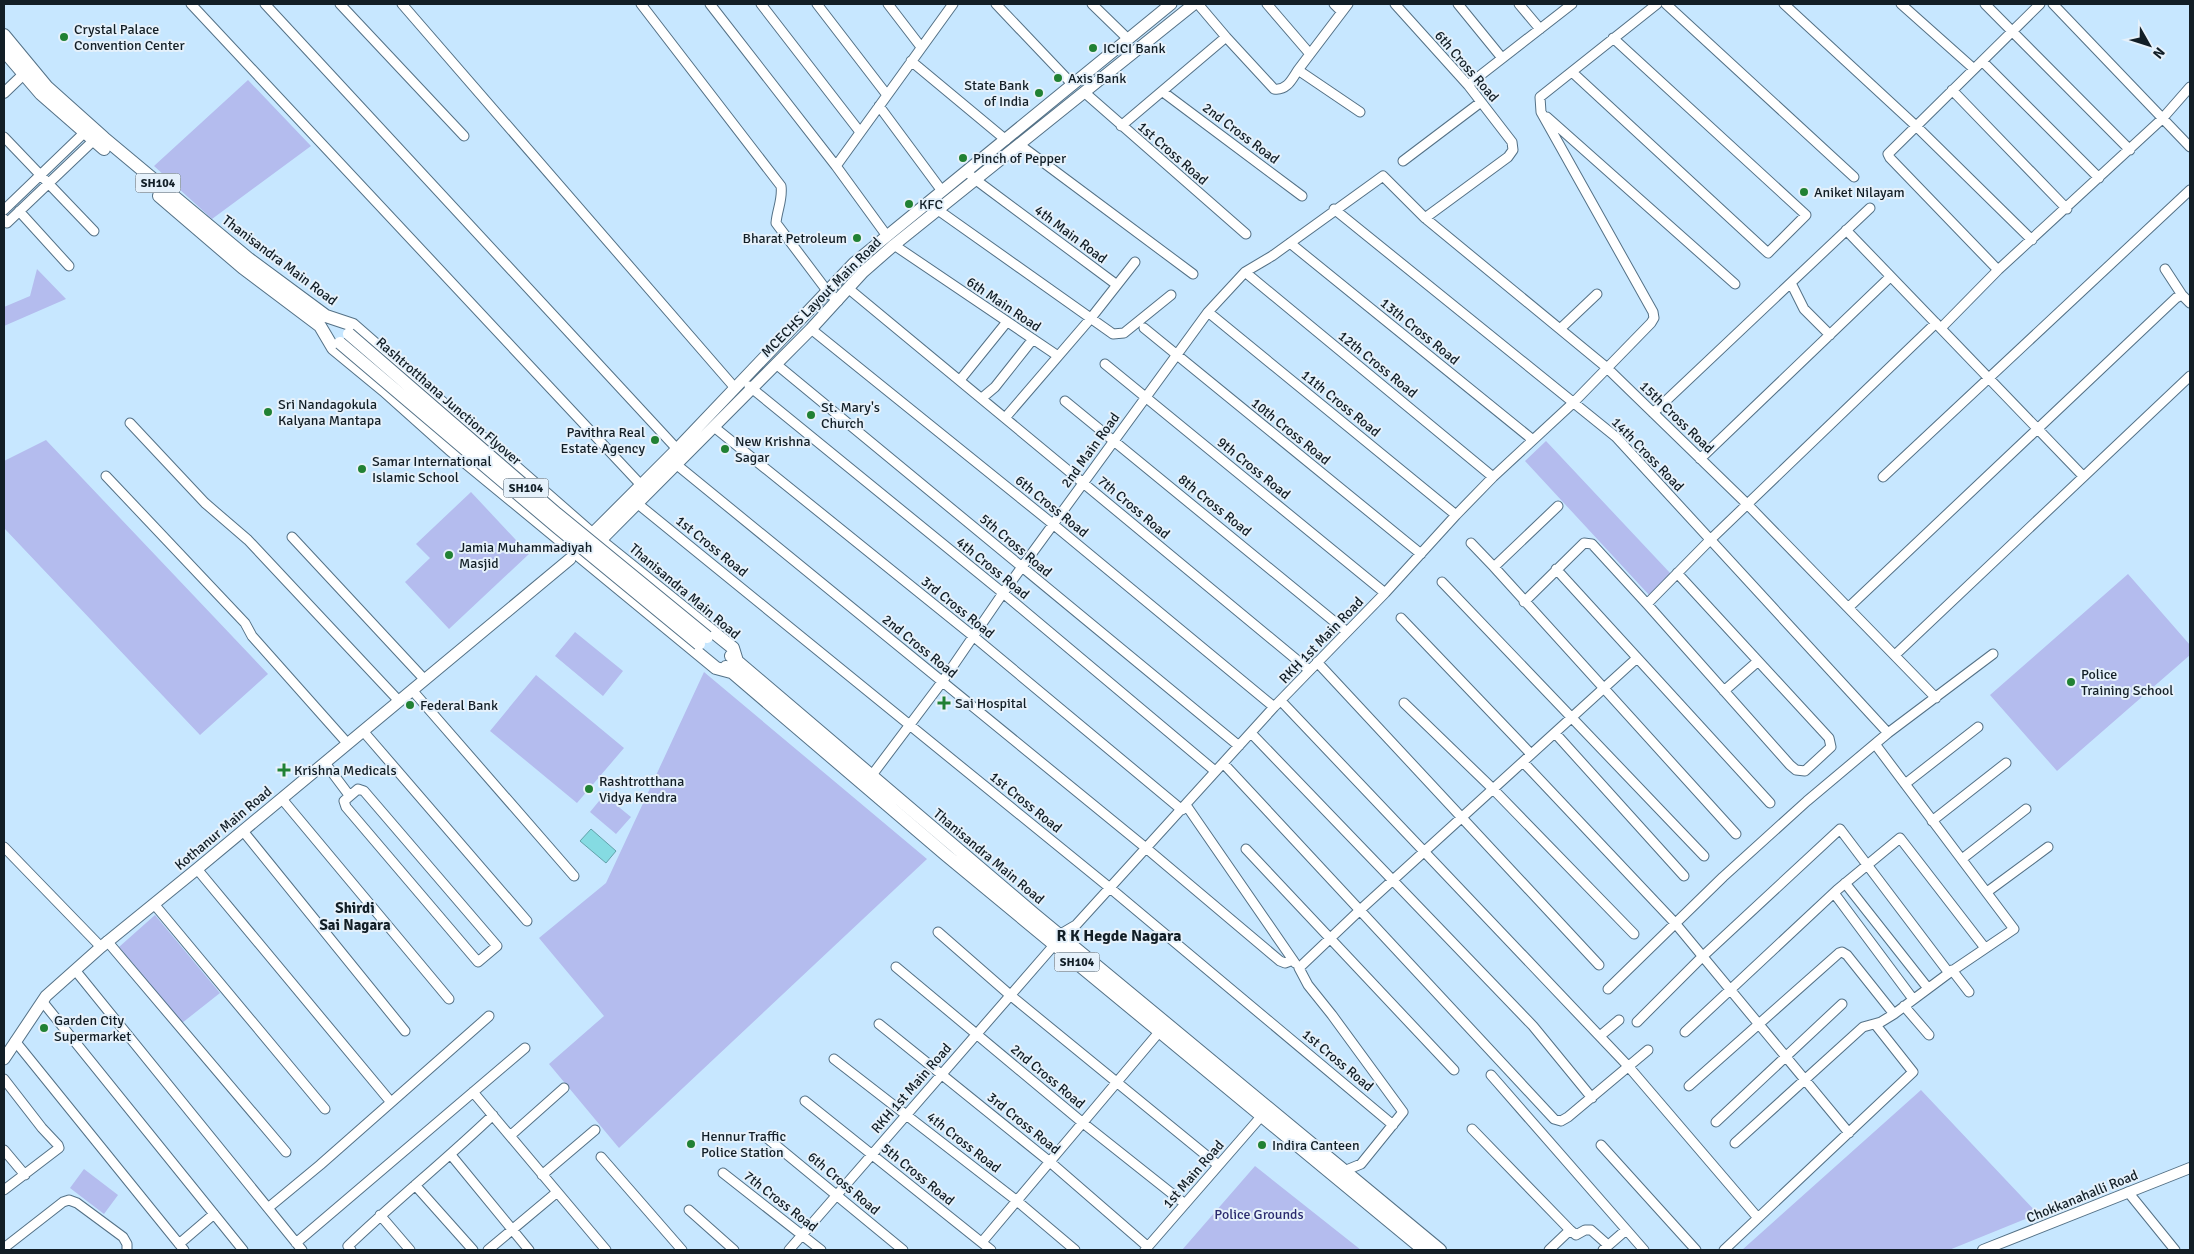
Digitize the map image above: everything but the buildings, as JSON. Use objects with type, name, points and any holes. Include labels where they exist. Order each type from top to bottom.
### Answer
[{"type":"main road","name":"MCECHS Layout Main Road","points":[[575,556],[854,263],[938,210],[1006,140],[1170,4]]},
{"type":"main road","name":"MCECHS Layout Main Road","points":[[598,534],[638,504],[838,301],[891,240],[942,192],[972,176],[1020,144],[1194,4]]},
{"type":"main road","name":"Thanisandra Main Road","points":[[4,35],[41,94],[89,137],[243,268],[323,321],[354,325],[577,521],[598,534],[734,648],[729,663]]},
{"type":"main road","name":"Thanisandra Main Road","points":[[4,51],[104,138],[323,321],[333,348],[575,556],[716,668],[729,663]]},
{"type":"main road","name":"Rashtrotthana Junction Flyover","points":[[323,321],[557,514],[729,663]]},
{"type":"main road","points":[[384,390],[403,368]]},
{"type":"main road","name":"Kothanur Main Road","points":[[4,1060],[42,1001],[104,944],[198,870],[575,556]]},
{"type":"main road","name":"Thanisandra Main Road","points":[[729,663],[1056,939],[1265,1111],[1424,1250]]},
{"type":"main road","name":"Thanisandra Main Road","points":[[1056,939],[1160,1031],[1344,1171],[1440,1250]]},
{"type":"street","points":[[191,4],[641,485]]},
{"type":"street","points":[[266,4],[677,449]]},
{"type":"street","points":[[340,4],[464,136]]},
{"type":"street","name":"4th Cross Road","points":[[402,4],[739,384],[752,389],[1003,593],[1215,771]]},
{"type":"street","points":[[655,4],[644,7],[780,186],[782,195],[777,211],[776,223],[828,292],[838,301]]},
{"type":"street","name":"6th Main Road","points":[[710,4],[891,240],[1006,323],[1058,356]]},
{"type":"street","points":[[761,4],[860,132]]},
{"type":"street","points":[[818,4],[887,95]]},
{"type":"street","points":[[888,4],[921,47]]},
{"type":"street","points":[[836,166],[953,4]]},
{"type":"street","points":[[996,4],[1073,85]]},
{"type":"street","points":[[1092,4],[1128,39]]},
{"type":"street","points":[[1198,4],[1274,89],[1280,90],[1286,87],[1348,4]]},
{"type":"street","points":[[1266,4],[1310,54]]},
{"type":"street","points":[[1334,4],[1342,12]]},
{"type":"street","name":"6th Cross Road","points":[[1395,4],[1468,85],[1512,142],[1513,150],[1508,156],[1425,218]]},
{"type":"street","points":[[1458,4],[1502,58]]},
{"type":"street","points":[[1519,4],[1540,29]]},
{"type":"street","points":[[1468,85],[1572,4]]},
{"type":"street","points":[[1657,4],[1540,97],[1541,112],[1735,284]]},
{"type":"street","points":[[1666,4],[1854,177]]},
{"type":"street","points":[[1784,4],[1916,126],[2032,240]]},
{"type":"street","points":[[1901,4],[1974,69]]},
{"type":"street","points":[[1985,4],[2013,30],[2130,150]]},
{"type":"street","points":[[1998,270],[1888,154],[2040,4]]},
{"type":"street","points":[[2053,4],[2190,147]]},
{"type":"street","points":[[1121,126],[1226,37]]},
{"type":"street","points":[[1572,72],[1768,252],[1806,215],[1613,38]]},
{"type":"street","points":[[1982,60],[2098,178]]},
{"type":"street","points":[[911,61],[1006,140]]},
{"type":"street","points":[[1298,70],[1360,112]]},
{"type":"street","points":[[4,93],[28,71]]},
{"type":"street","points":[[1647,604],[1747,504],[1938,325],[2130,150],[2162,119],[2190,87]]},
{"type":"street","points":[[1952,90],[2067,208]]},
{"type":"street","name":"1st Cross Road","points":[[1084,92],[1246,234]]},
{"type":"street","name":"2nd Cross Road","points":[[1163,92],[1302,196]]},
{"type":"street","points":[[1403,161],[1480,102]]},
{"type":"street","points":[[879,106],[942,192]]},
{"type":"street","name":"RKH 1st Main Road","points":[[789,1250],[1010,995],[1056,939],[1076,925],[1277,704],[1385,593],[1456,515],[1493,477],[1573,403],[1606,367],[1651,323],[1654,318],[1652,312],[1541,112]]},
{"type":"street","points":[[4,137],[94,231]]},
{"type":"street","points":[[4,210],[40,176],[89,137]]},
{"type":"street","points":[[4,219],[7,222],[48,184],[89,137]]},
{"type":"street","points":[[1020,144],[1193,274]]},
{"type":"street","name":"4th Main Road","points":[[972,176],[1117,285]]},
{"type":"street","name":"15th Cross Road","points":[[1383,176],[1425,218],[1606,367],[1747,504],[1936,698]]},
{"type":"street","name":"2nd Main Road","points":[[867,781],[942,682],[1003,593],[1208,312],[1245,272],[1290,243],[1334,209],[1383,176]]},
{"type":"street","points":[[1883,477],[2190,190]]},
{"type":"street","points":[[1653,413],[1870,208]]},
{"type":"street","name":"14th Cross Road","points":[[1334,209],[1616,438],[1888,733]]},
{"type":"street","points":[[938,210],[1113,334],[1124,333],[1171,295]]},
{"type":"street","points":[[19,211],[69,266]]},
{"type":"street","points":[[1846,230],[1889,278],[1938,325],[2083,476]]},
{"type":"street","name":"13th Cross Road","points":[[1290,243],[1533,440]]},
{"type":"street","points":[[1255,281],[1263,261]]},
{"type":"street","points":[[1006,418],[1091,318],[1135,262]]},
{"type":"street","points":[[2165,269],[2182,295],[2190,303]]},
{"type":"street","name":"12th Cross Road","points":[[1245,272],[1493,477]]},
{"type":"street","points":[[1700,459],[1889,278]]},
{"type":"street","points":[[1791,283],[1804,309],[1830,335]]},
{"type":"street","name":"7th Cross Road","points":[[849,289],[1309,670]]},
{"type":"street","points":[[1560,329],[1597,294]]},
{"type":"street","points":[[1849,607],[2176,298],[2182,295]]},
{"type":"street","name":"11th Cross Road","points":[[1208,312],[1456,515]]},
{"type":"street","points":[[960,380],[1006,323]]},
{"type":"street","name":"10th Cross Road","points":[[1144,328],[1421,554]]},
{"type":"street","name":"6th Cross Road","points":[[811,329],[1277,704],[1425,851],[1600,1036],[1758,1218]]},
{"type":"street","points":[[982,398],[995,387],[1033,339]]},
{"type":"street","name":"5th Cross Road","points":[[776,364],[1239,746]]},
{"type":"street","name":"9th Cross Road","points":[[1105,364],[1385,593]]},
{"type":"street","points":[[1895,655],[2190,376]]},
{"type":"street","name":"8th Cross Road","points":[[1065,401],[1347,632]]},
{"type":"street","points":[[130,423],[205,502],[248,540],[400,701]]},
{"type":"street","name":"3rd Cross Road","points":[[714,427],[1184,808],[1299,968],[1308,985],[1403,1112],[1393,1125]]},
{"type":"street","name":"2nd Cross Road","points":[[677,465],[1146,848],[1280,961],[1285,963],[1293,960]]},
{"type":"street","points":[[106,476],[245,623],[252,636],[348,744]]},
{"type":"street","name":"1st Cross Road","points":[[638,504],[1110,888],[1393,1125]]},
{"type":"street","points":[[1494,567],[1558,506]]},
{"type":"street","points":[[292,537],[425,680]]},
{"type":"street","points":[[1471,543],[1736,834]]},
{"type":"street","points":[[1524,602],[1584,543],[1592,544],[1790,765],[1796,770],[1805,771],[1831,747],[1829,738],[1677,573]]},
{"type":"street","points":[[1556,569],[1770,803]]},
{"type":"street","points":[[1442,582],[1704,856]]},
{"type":"street","points":[[1401,618],[1531,754]]},
{"type":"street","points":[[1608,989],[1722,877],[1874,744],[1994,654]]},
{"type":"street","points":[[1299,968],[1360,910],[1638,658]]},
{"type":"street","points":[[1317,662],[1599,965]]},
{"type":"street","points":[[1724,691],[1757,662]]},
{"type":"street","points":[[412,690],[574,876]]},
{"type":"street","points":[[1404,703],[1493,789],[1634,934]]},
{"type":"street","points":[[1904,784],[1978,727]]},
{"type":"street","points":[[363,731],[527,921]]},
{"type":"street","points":[[1251,733],[1533,1026],[1592,1098]]},
{"type":"street","points":[[1554,733],[1684,876]]},
{"type":"street","points":[[1736,1143],[1863,1027],[1875,1024],[1894,1014],[1927,987],[2014,928],[1874,744]]},
{"type":"street","points":[[1523,762],[1674,924],[1848,1133]]},
{"type":"street","points":[[325,763],[349,795]]},
{"type":"street","points":[[1223,763],[1554,1119],[1561,1122],[1648,1050]]},
{"type":"street","points":[[1932,820],[2006,763]]},
{"type":"street","points":[[358,789],[364,791],[497,946],[478,962],[346,807],[344,804],[349,795],[358,789]]},
{"type":"street","points":[[282,799],[449,999]]},
{"type":"street","points":[[1962,859],[2026,809]]},
{"type":"street","points":[[1638,1022],[1702,957],[1840,829],[1969,992]]},
{"type":"street","points":[[243,832],[405,1031]]},
{"type":"street","points":[[1685,1032],[1845,883],[1900,838],[1985,948]]},
{"type":"street","points":[[4,847],[104,944],[286,1152]]},
{"type":"street","points":[[1987,892],[2048,847]]},
{"type":"street","points":[[1246,849],[1454,1070]]},
{"type":"street","points":[[198,870],[390,1101]]},
{"type":"street","points":[[1845,883],[1927,987]]},
{"type":"street","points":[[1834,893],[1913,999]]},
{"type":"street","points":[[154,904],[325,1109]]},
{"type":"street","points":[[938,932],[1010,995],[1218,1165]]},
{"type":"street","points":[[1689,1086],[1838,953],[1842,952],[1894,1014]]},
{"type":"street","name":"2nd Cross Road","points":[[896,967],[1082,1123],[1185,1204]]},
{"type":"street","points":[[75,970],[299,1247],[524,1048]]},
{"type":"street","points":[[42,1001],[243,1250]]},
{"type":"street","points":[[1716,1122],[1842,1004]]},
{"type":"street","points":[[1904,1006],[1929,1035]]},
{"type":"street","points":[[268,1208],[490,1016]]},
{"type":"street","points":[[1600,1036],[1619,1020]]},
{"type":"street","name":"3rd Cross Road","points":[[879,1024],[1050,1162],[1147,1249]]},
{"type":"street","points":[[1724,1250],[1913,1072],[1875,1024]]},
{"type":"street","points":[[982,1242],[1160,1031]]},
{"type":"street","points":[[15,1041],[182,1247],[214,1214]]},
{"type":"street","name":"4th Cross Road","points":[[834,1059],[1017,1201],[1075,1250]]},
{"type":"street","points":[[1491,1075],[1644,1250]]},
{"type":"street","points":[[4,1079],[59,1148],[4,1190]]},
{"type":"street","points":[[510,1136],[564,1088]]},
{"type":"street","points":[[473,1092],[556,1193],[606,1250]]},
{"type":"street","name":"5th Cross Road","points":[[805,1101],[991,1250]]},
{"type":"street","name":"1st Main Road","points":[[1147,1249],[1265,1111]]},
{"type":"street","points":[[351,1250],[348,1246],[380,1215],[451,1155],[493,1115]]},
{"type":"street","points":[[1344,1171],[1361,1164],[1393,1125]]},
{"type":"street","points":[[1472,1129],[1576,1235],[1585,1230],[1591,1230],[1606,1248],[1626,1230]]},
{"type":"street","points":[[542,1175],[595,1130]]},
{"type":"street","name":"6th Cross Road","points":[[767,1138],[903,1250]]},
{"type":"street","points":[[1601,1145],[1696,1250]]},
{"type":"street","points":[[4,1150],[25,1175]]},
{"type":"street","points":[[451,1155],[529,1250]]},
{"type":"street","points":[[601,1157],[682,1250]]},
{"type":"street","name":"Chokkanahalli Road","points":[[1983,1250],[2190,1168]]},
{"type":"street","name":"7th Cross Road","points":[[723,1173],[821,1250]]},
{"type":"street","points":[[415,1185],[473,1250]]},
{"type":"street","points":[[2128,1192],[2175,1250]]},
{"type":"street","points":[[488,1250],[556,1193]]},
{"type":"street","points":[[4,1248],[63,1202],[69,1200],[77,1203],[123,1237],[127,1244],[127,1250]]},
{"type":"street","points":[[689,1210],[734,1250]]},
{"type":"street","points":[[380,1215],[410,1250]]},
{"type":"street","points":[[1549,1250],[1570,1230]]},
{"type":"green space","points":[[248,80],[311,146],[212,219],[154,166]]},
{"type":"green space","points":[[37,269],[66,299],[4,326],[4,307],[30,296]]},
{"type":"green space","points":[[46,440],[268,674],[200,735],[4,528],[4,461]]},
{"type":"green space","points":[[1546,441],[1671,574],[1650,596],[1525,461]]},
{"type":"green space","points":[[471,492],[529,554],[449,629],[405,582],[430,558],[416,544]]},
{"type":"green space","points":[[2128,574],[2190,645],[2190,655],[2057,771],[1990,695]]},
{"type":"green space","points":[[575,632],[623,671],[603,696],[555,656]]},
{"type":"green space","points":[[704,672],[927,859],[619,1148],[549,1064],[604,1016],[539,938],[606,883]]},
{"type":"green space","points":[[536,675],[624,748],[577,803],[490,731]]},
{"type":"green space","points":[[604,795],[631,817],[616,834],[590,812]]},
{"type":"green space","points":[[155,915],[220,993],[182,1023],[119,947]]},
{"type":"green space","points":[[1921,1090],[2038,1214],[1949,1250],[1742,1250]]},
{"type":"green space","name":"Police Grounds","points":[[1255,1166],[1361,1250],[1182,1250]]},
{"type":"green space","points":[[84,1169],[118,1195],[104,1214],[70,1188]]},
{"type":"shaded area","points":[[591,829],[616,851],[606,863],[580,841]]},
{"type":"place","name":"Crystal Palace Convention Center","points":[[64,37]]},
{"type":"place","name":"ICICI Bank","points":[[1093,48]]},
{"type":"place","name":"Axis Bank","points":[[1058,78]]},
{"type":"place","name":"State Bank of India","points":[[1039,93]]},
{"type":"place","name":"Pinch of Pepper","points":[[963,158]]},
{"type":"place","name":"Aniket Nilayam","points":[[1804,192]]},
{"type":"place","name":"KFC","points":[[909,204]]},
{"type":"place","name":"Bharat Petroleum","points":[[857,238]]},
{"type":"place","name":"Sri Nandagokula Kalyana Mantapa","points":[[268,412]]},
{"type":"place","name":"St. Mary's Church","points":[[811,415]]},
{"type":"place","name":"Pavithra Real Estate Agency","points":[[655,440]]},
{"type":"place","name":"New Krishna Sagar","points":[[725,449]]},
{"type":"place","name":"Samar International Islamic School","points":[[362,469]]},
{"type":"place","name":"Jamia Muhammadiyah Masjid","points":[[449,555]]},
{"type":"place","name":"Police Training School","points":[[2071,682]]},
{"type":"place","name":"Sai Hospital","points":[[944,703]]},
{"type":"place","name":"Federal Bank","points":[[410,705]]},
{"type":"place","name":"Krishna Medicals","points":[[284,770]]},
{"type":"place","name":"Rashtrotthana Vidya Kendra","points":[[589,789]]},
{"type":"place","name":"Garden City Supermarket","points":[[44,1028]]},
{"type":"place","name":"Hennur Traffic Police Station","points":[[691,1144]]},
{"type":"place","name":"Indira Canteen","points":[[1262,1145]]},
{"type":"district","name":"Shirdi Sai Nagara","points":[[355,916]]},
{"type":"district","name":"R K Hegde Nagara","points":[[1119,935]]}]
